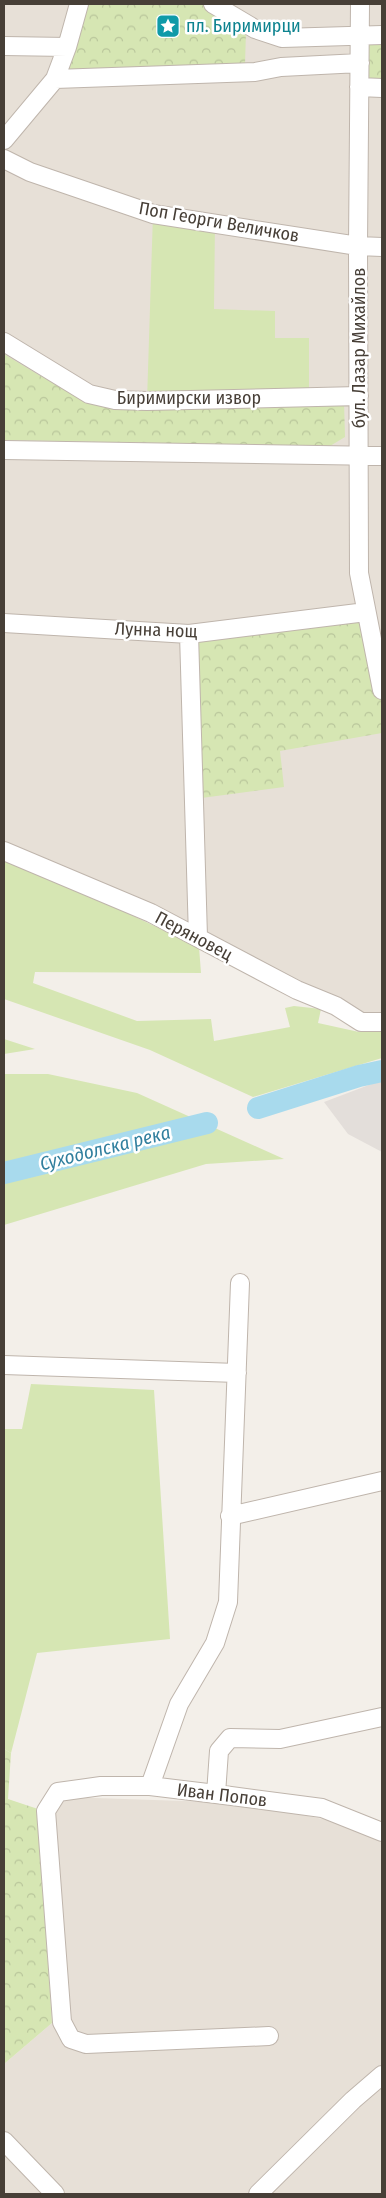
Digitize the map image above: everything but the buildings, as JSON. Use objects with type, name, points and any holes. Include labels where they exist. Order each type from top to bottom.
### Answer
[{"type":"street","points":[[4,140],[55,79],[67,47],[79,4]]},
{"type":"street","points":[[213,4],[255,29],[282,38],[382,35]]},
{"type":"street","name":"бул. Лазар Михайлов","points":[[360,4],[358,246],[360,573],[366,612],[377,643],[382,690]]},
{"type":"street","points":[[281,67],[282,38]]},
{"type":"street","points":[[4,46],[67,47]]},
{"type":"street","points":[[55,79],[250,72],[281,67],[360,63]]},
{"type":"street","points":[[359,87],[382,88]]},
{"type":"street","name":"Поп Георги Величков","points":[[4,159],[30,172],[153,214],[358,246],[382,247]]},
{"type":"street","name":"Биримирски извор","points":[[4,342],[89,394],[114,400],[147,401],[359,396]]},
{"type":"street","points":[[4,450],[382,456]]},
{"type":"street","name":"Лунна нощ","points":[[4,623],[189,634],[366,612]]},
{"type":"street","points":[[189,634],[198,937]]},
{"type":"street","name":"Перяновец","points":[[4,851],[151,913],[297,990],[336,1006],[361,1022],[382,1022]]},
{"type":"street","points":[[150,1786],[179,1704],[215,1643],[228,1602],[240,1283]]},
{"type":"street","points":[[4,1365],[237,1373]]},
{"type":"street","points":[[230,1516],[382,1481]]},
{"type":"street","points":[[216,1794],[219,1751],[230,1738],[280,1739],[382,1717]]},
{"type":"street","name":"Иван Попов","points":[[269,2036],[86,2044],[71,2039],[62,2022],[46,1811],[58,1792],[101,1786],[150,1786],[322,1808],[382,1832]]},
{"type":"street","points":[[258,2194],[382,2075]]},
{"type":"street","points":[[4,2141],[55,2194]]},
{"type":"shaded area","points":[[4,4],[382,4],[382,1022],[361,1022],[4,851]]},
{"type":"shaded area","points":[[382,1080],[382,1152],[348,1134],[324,1102]]},
{"type":"shaded area","points":[[65,1797],[244,1803],[342,1823],[382,1839],[382,2194],[4,2194],[4,2064],[52,2023],[38,1809]]},
{"type":"green space","points":[[85,4],[204,4],[246,31],[245,65],[64,71]]},
{"type":"green space","points":[[360,35],[382,35],[382,88],[359,87]]},
{"type":"green space","points":[[153,214],[215,224],[214,309],[275,311],[275,338],[309,338],[309,397],[147,401]]},
{"type":"green space","points":[[4,354],[44,378],[87,400],[344,401],[345,437],[330,446],[4,440]]},
{"type":"green space","points":[[366,612],[382,690],[382,733],[280,751],[284,787],[194,799],[189,634]]},
{"type":"green space","points":[[4,859],[76,889],[199,947],[201,973],[35,972],[33,983],[137,1021],[211,1019],[214,1041],[290,1027],[285,1008],[294,1006],[321,1009],[318,1023],[359,1032],[382,1031],[382,1058],[253,1097],[150,1050],[4,999]]},
{"type":"green space","points":[[4,1039],[35,1049],[4,1054]]},
{"type":"green space","points":[[4,1074],[48,1074],[137,1093],[284,1159],[206,1164],[4,1225]]},
{"type":"green space","points":[[31,1384],[154,1390],[170,1639],[37,1653],[11,1753],[4,1749],[4,1429],[22,1429]]},
{"type":"green space","points":[[4,1749],[11,1753],[8,1799],[38,1809],[52,2023],[4,2064]]},
{"type":"waterway","name":"Суходолска река","points":[[258,1108],[359,1076],[382,1071]]},
{"type":"waterway","name":"Суходолска река","points":[[4,1173],[207,1123]]},
{"type":"place","name":"пл. Биримирци","points":[[168,26]]}]
